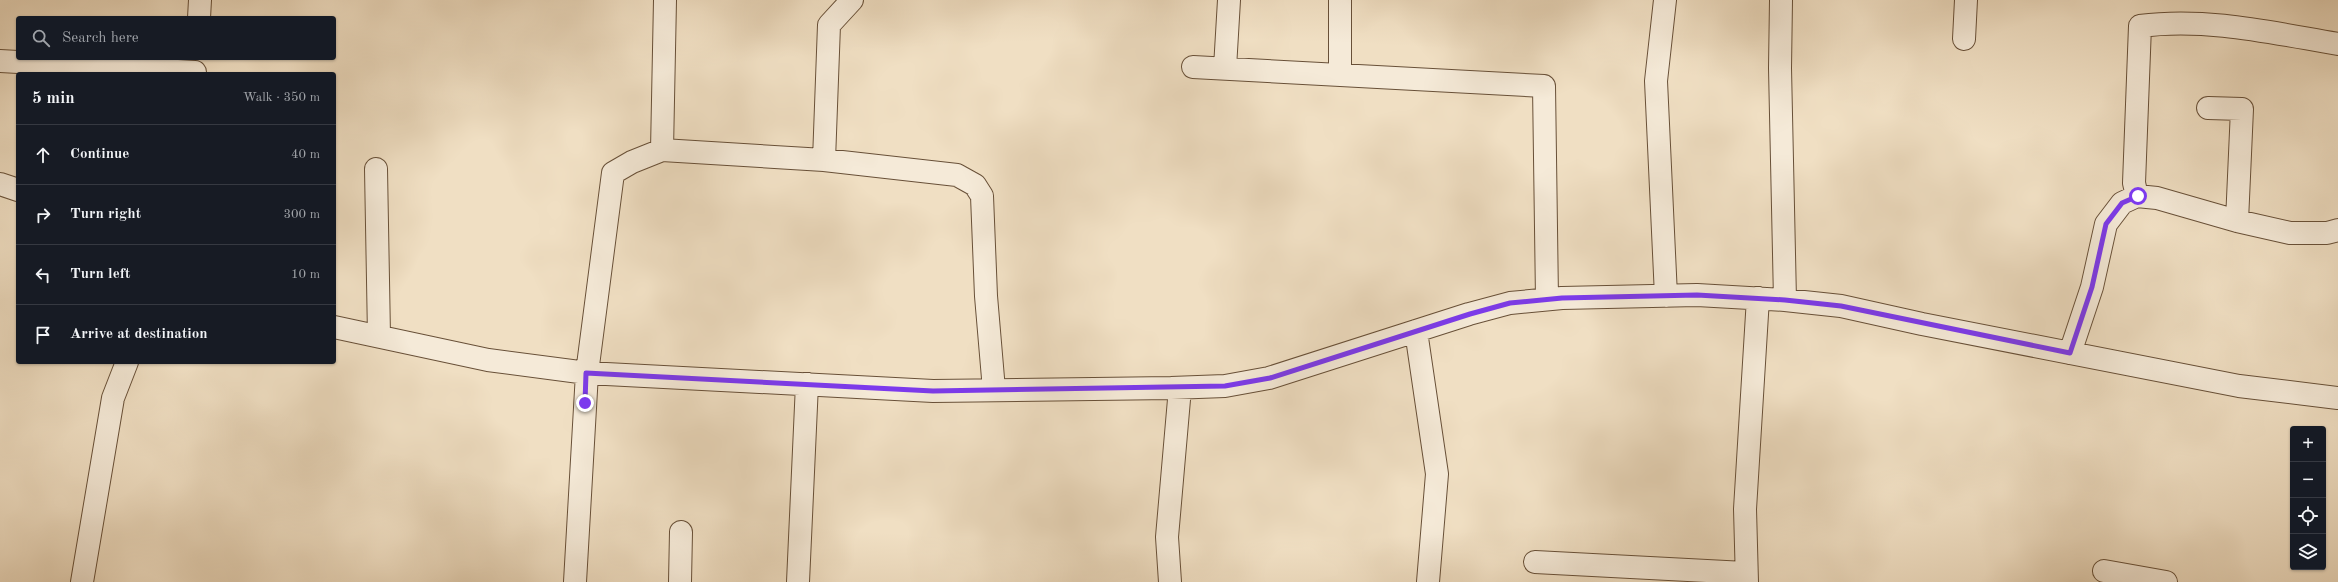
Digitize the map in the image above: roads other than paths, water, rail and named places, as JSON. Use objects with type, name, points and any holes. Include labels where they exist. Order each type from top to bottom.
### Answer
[{"type":"street","points":[[199,16],[200,0]]},
{"type":"street","points":[[662,150],[666,0]]},
{"type":"street","points":[[824,160],[829,25],[852,0]]},
{"type":"street","points":[[1225,68],[1229,0]]},
{"type":"street","points":[[1340,0],[1340,75]]},
{"type":"street","points":[[1665,0],[1656,81],[1666,296]]},
{"type":"street","points":[[1781,0],[1780,68],[1785,300]]},
{"type":"street","points":[[1964,39],[1966,0]]},
{"type":"street","points":[[2138,196],[2134,183],[2140,26],[2166,23],[2229,26],[2338,44]]},
{"type":"street","points":[[0,61],[195,68]]},
{"type":"street","points":[[1194,67],[1544,86],[1547,300]]},
{"type":"street","points":[[2208,108],[2242,109],[2237,221]]},
{"type":"street","points":[[575,582],[586,373],[613,173],[632,162],[662,150],[824,160],[957,175],[975,185],[982,196],[986,296],[994,390]]},
{"type":"street","points":[[376,168],[379,336]]},
{"type":"street","points":[[0,184],[16,189]]},
{"type":"street","points":[[2070,353],[2092,287],[2106,224],[2122,203],[2138,196],[2157,198],[2237,221],[2290,233],[2327,233],[2338,230]]},
{"type":"street","points":[[336,327],[488,360],[586,373],[933,391],[1180,388],[1225,386],[1270,378],[1416,331],[1510,303],[1547,300],[1666,296],[1758,298],[1841,306],[2239,386],[2338,398]]},
{"type":"street","points":[[1535,562],[1746,578],[1745,509],[1758,298]]},
{"type":"street","points":[[1416,331],[1437,474],[1428,582]]},
{"type":"street","points":[[82,582],[113,398],[126,364]]},
{"type":"street","points":[[798,582],[807,384]]},
{"type":"street","points":[[1170,582],[1167,538],[1180,388]]},
{"type":"street","points":[[680,582],[681,532]]},
{"type":"street","points":[[2104,571],[2166,582]]}]
